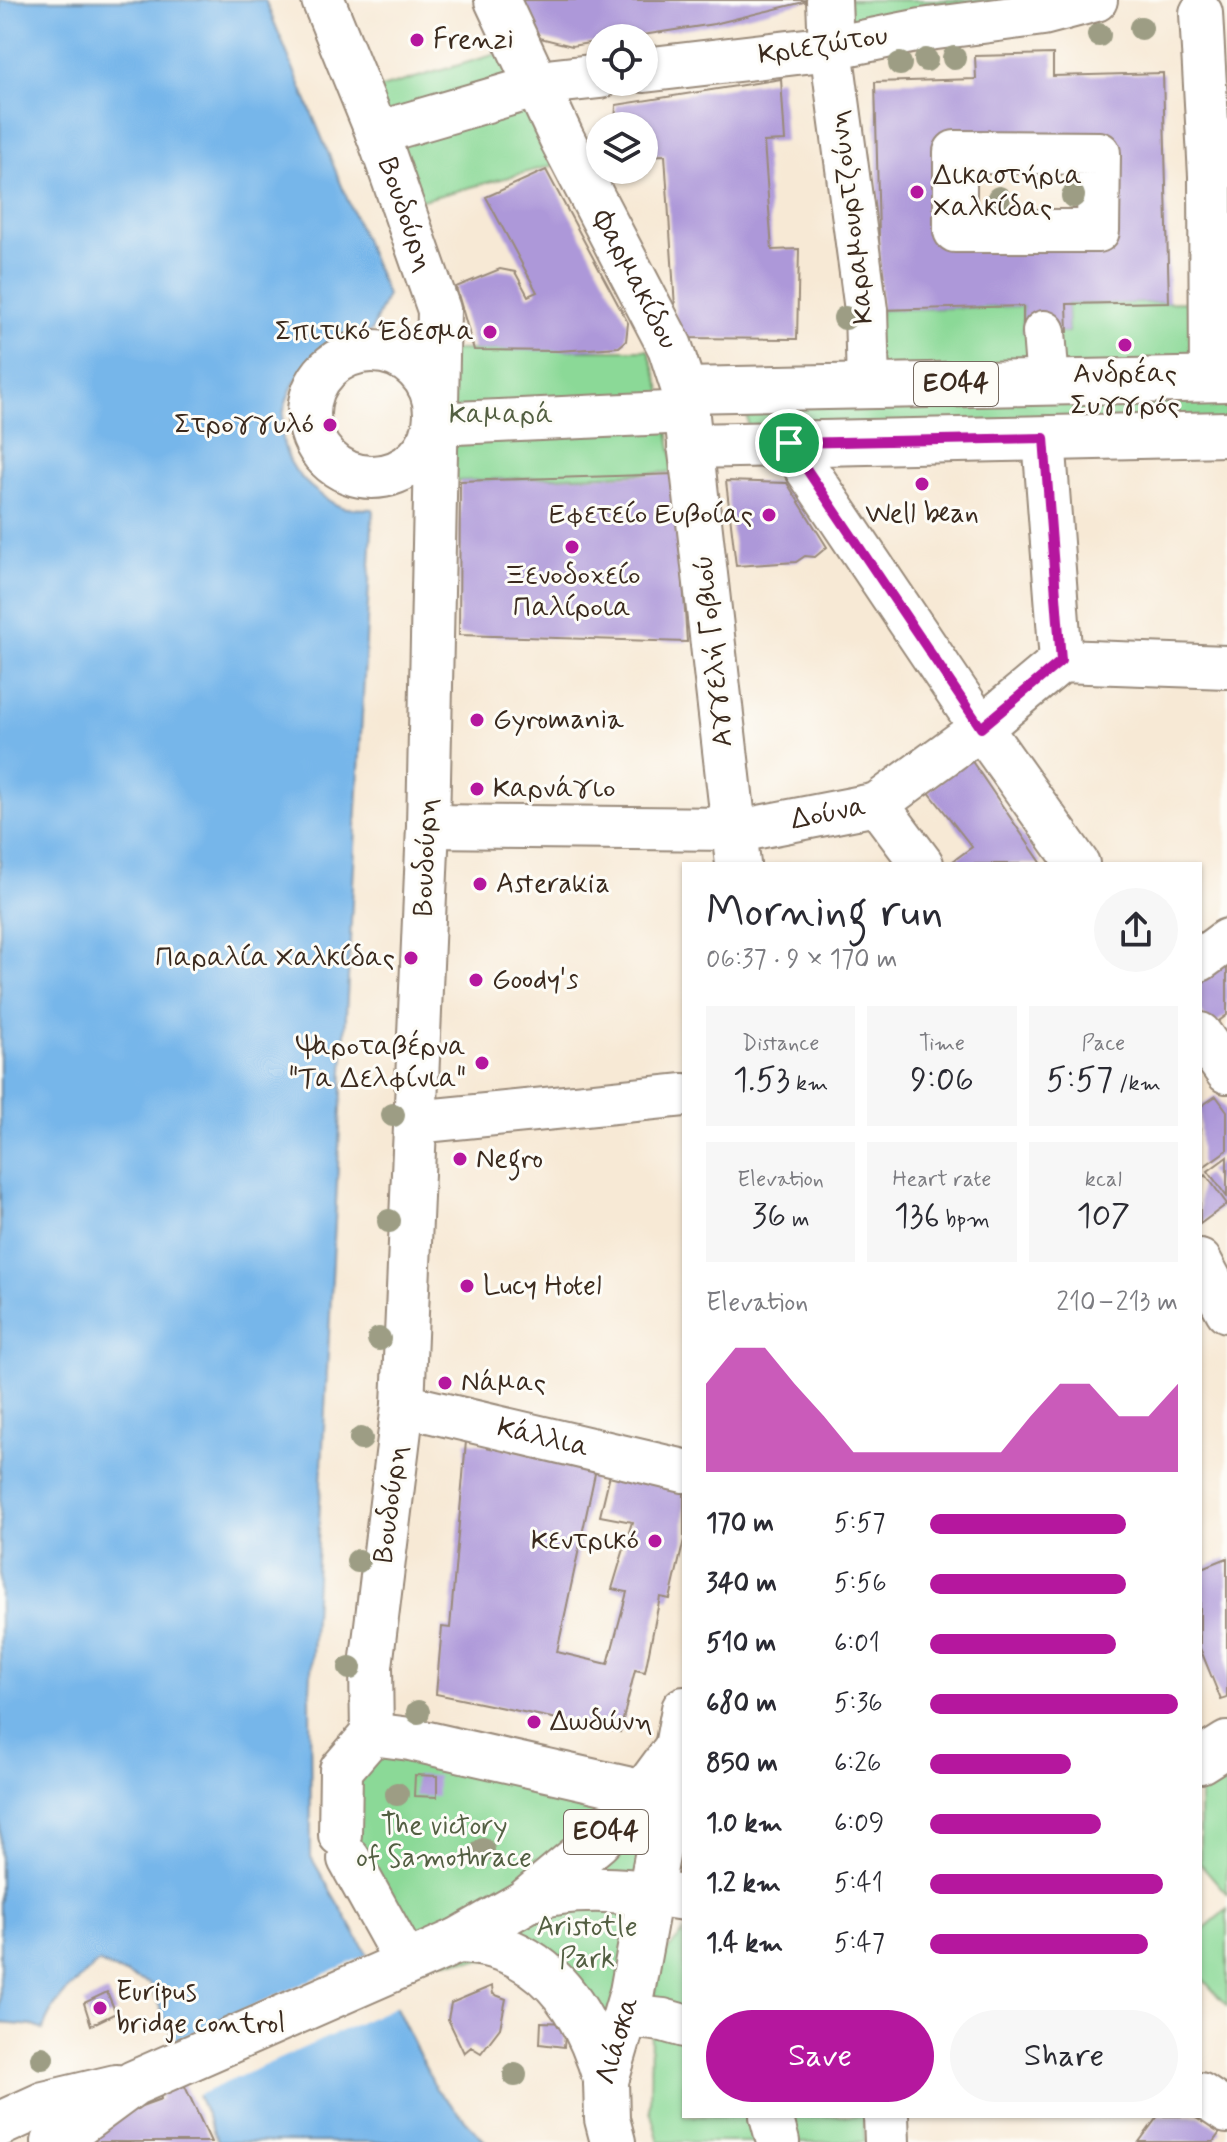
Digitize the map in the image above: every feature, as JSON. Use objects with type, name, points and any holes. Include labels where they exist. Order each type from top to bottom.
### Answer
[{"type":"main road","name":"Φαρμακίδου","points":[[497,0],[562,139],[670,347],[687,416]]},
{"type":"main road","points":[[829,0],[831,48]]},
{"type":"main road","name":"Κριεζώτου","points":[[658,68],[831,48]]},
{"type":"main road","points":[[538,86],[586,78]]},
{"type":"main road","name":"ΕΟ44","points":[[687,416],[868,386],[1219,379]]},
{"type":"main road","name":"ΕΟ44","points":[[687,416],[789,443],[1227,434]]},
{"type":"main road","name":"Αγγελή Γοβιού","points":[[687,416],[736,846]]},
{"type":"main road","name":"ΕΟ44","points":[[0,2124],[44,2104],[139,2081],[400,1964],[477,1943],[598,1841],[644,1792],[680,1729]]},
{"type":"main road","name":"ΕΟ44","points":[[525,1902],[550,1894],[591,1891],[666,1896],[680,1729]]},
{"type":"main road","points":[[1202,1760],[1227,1744]]},
{"type":"main road","name":"Λιάσκα","points":[[613,2142],[607,2119],[606,2081],[666,1896]]},
{"type":"main road","name":"ΕΟ44","points":[[477,1943],[526,1959],[543,1972],[573,2005],[596,2047],[606,2081]]},
{"type":"main road","name":"ΕΟ44","points":[[54,2142],[139,2081]]},
{"type":"main road","points":[[886,2118],[887,2142]]},
{"type":"street","name":"Βουδούρη","points":[[323,0],[377,133],[439,310],[428,826],[403,1405],[371,1666],[372,1734]]},
{"type":"street","name":"Κριεζώτου","points":[[831,48],[921,15],[1043,7],[1096,0]]},
{"type":"street","points":[[1205,7],[1218,176],[1219,379]]},
{"type":"street","name":"Καραμουρτζούνη","points":[[831,48],[866,310],[868,386]]},
{"type":"street","points":[[377,133],[538,86]]},
{"type":"street","points":[[1044,332],[1048,383]]},
{"type":"street","points":[[435,424],[687,416]]},
{"type":"street","points":[[1044,438],[1061,661],[1227,667]]},
{"type":"street","points":[[789,443],[981,728],[1077,862]]},
{"type":"street","name":"Δούνα","points":[[428,826],[512,827],[736,846],[754,828],[877,804],[981,728],[1061,661]]},
{"type":"street","points":[[877,804],[920,862]]},
{"type":"street","points":[[1202,959],[1227,940]]},
{"type":"street","points":[[1202,1037],[1227,1072]]},
{"type":"street","points":[[415,1122],[682,1095]]},
{"type":"street","points":[[1202,1256],[1227,1237]]},
{"type":"street","points":[[1202,1262],[1227,1311]]},
{"type":"street","name":"Κάλλια","points":[[403,1405],[682,1471]]},
{"type":"street","points":[[400,1964],[344,1847],[338,1817],[341,1770],[372,1734],[410,1739],[644,1792]]},
{"type":"street","points":[[626,2016],[682,2025]]},
{"type":"street","points":[[1202,2095],[1227,2112]]},
{"type":"street","points":[[772,2118],[778,2142]]},
{"type":"green space","points":[[829,0],[1043,0],[831,48]]},
{"type":"green space","points":[[520,47],[573,160],[403,205],[361,94]]},
{"type":"green space","points":[[1195,302],[1227,379],[1227,434],[749,445],[746,388],[867,386],[881,310],[1023,306],[1023,332],[1068,332],[1067,304]]},
{"type":"green space","name":"Καμαρά","points":[[438,350],[648,350],[661,389],[675,472],[434,482]]},
{"type":"green space","name":"The victory of Samothrace","points":[[372,1734],[664,1808],[606,2081],[526,1959],[406,1962],[340,1835]]},
{"type":"green space","points":[[1227,1745],[1227,1894],[1202,1865],[1202,1760]]},
{"type":"green space","points":[[1227,1909],[1227,2006],[1202,1978],[1202,1930]]},
{"type":"green space","points":[[682,1934],[682,2118],[863,2118],[865,2142],[659,2142],[650,2110],[651,2025],[658,1971],[668,1950]]},
{"type":"water","points":[[0,0],[265,0],[387,295],[371,332],[330,345],[299,375],[283,413],[282,433],[286,452],[295,470],[311,487],[338,506],[373,509],[310,1691],[311,1857],[384,1983],[436,2089],[486,2142],[218,2142],[150,1984],[98,1963],[58,2001],[43,2030],[34,2026],[0,2023]]},
{"type":"pier","points":[[371,1953],[399,2005],[194,2097],[171,2043]]},
{"type":"building","points":[[515,0],[808,0],[714,24],[658,33],[658,24],[586,24],[586,44],[572,46],[532,36]]},
{"type":"building","name":"Δικαστήρια Χαλκίδας","points":[[1053,54],[1053,76],[1163,73],[1169,302],[1067,304],[1068,332],[1023,333],[1023,306],[881,310],[875,82],[976,79],[975,56]],"holes":[[[955,152],[1099,153],[1098,231],[955,231]]]},
{"type":"building","points":[[781,79],[785,141],[764,142],[772,250],[799,249],[797,339],[677,338],[665,155],[658,155],[658,112],[616,112],[616,105]]},
{"type":"building","points":[[546,170],[628,323],[626,341],[619,347],[558,351],[474,350],[456,287],[500,269],[515,272],[528,296],[537,292],[486,197]]},
{"type":"building","points":[[676,474],[687,642],[459,635],[460,481]]},
{"type":"building","name":"Εφετείο Ευβοίας","points":[[726,481],[787,483],[827,547],[815,557],[805,556],[796,562],[736,566]]},
{"type":"building","points":[[969,757],[1041,862],[952,862],[972,847],[928,791]]},
{"type":"building","points":[[1227,946],[1227,1015],[1212,1026],[1202,1013],[1202,965]]},
{"type":"building","points":[[1216,1096],[1227,1111],[1227,1150],[1203,1167],[1202,1166],[1202,1106]]},
{"type":"building","points":[[1227,1157],[1227,1197],[1208,1171]]},
{"type":"building","points":[[1206,1175],[1227,1204],[1202,1223],[1202,1178]]},
{"type":"building","points":[[466,1441],[597,1464],[557,1652],[608,1664],[627,1592],[612,1589],[632,1522],[600,1516],[611,1470],[682,1484],[682,1548],[670,1599],[660,1597],[645,1672],[635,1670],[620,1732],[436,1694],[442,1627],[450,1628]]},
{"type":"building","points":[[1227,1558],[1227,1698],[1221,1700],[1202,1653],[1202,1568]]},
{"type":"building","points":[[415,1775],[437,1776],[437,1797],[414,1796]]},
{"type":"building","points":[[492,1986],[493,1994],[506,1999],[500,2028],[481,2053],[471,2047],[464,2053],[448,2019],[451,2003]]},
{"type":"building","name":"Euripus bridge control","points":[[107,1992],[116,2013],[91,2025],[84,2003]]},
{"type":"building","points":[[541,2022],[566,2023],[564,2047],[540,2044]]},
{"type":"building","points":[[182,2080],[211,2142],[87,2142],[125,2112],[161,2099],[160,2090]]},
{"type":"building","points":[[1202,2117],[1221,2131],[1213,2142],[1139,2142],[1157,2118]]},
{"type":"place","name":"Frenzi","points":[[417,40]]},
{"type":"place","name":"Δικαστήρια Χαλκίδας","points":[[917,192]]},
{"type":"place","name":"Σπιτικό Έδεσμα","points":[[490,332]]},
{"type":"place","name":"Ανδρέας Συγγρός","points":[[1125,345]]},
{"type":"place","name":"Στρογγυλό","points":[[330,425]]},
{"type":"place","name":"Well bean","points":[[922,484]]},
{"type":"place","name":"Εφετείο Ευβοίας","points":[[769,515]]},
{"type":"place","name":"Ξενοδοχείο Παλίροια","points":[[572,547]]},
{"type":"place","name":"Gyromania","points":[[477,720]]},
{"type":"place","name":"Καρνάγιο","points":[[477,789]]},
{"type":"place","name":"Asterakia","points":[[480,884]]},
{"type":"place","name":"Παραλία Χαλκίδας","points":[[411,958]]},
{"type":"place","name":"Goody's","points":[[476,980]]},
{"type":"place","name":"Ψαροταβέρνα \"Τα Δελφίνια\"","points":[[482,1063]]},
{"type":"place","name":"Negro","points":[[460,1159]]},
{"type":"place","name":"Lucy Hotel","points":[[467,1286]]},
{"type":"place","name":"Νάμας","points":[[445,1383]]},
{"type":"place","name":"Κεντρικό","points":[[655,1541]]},
{"type":"place","name":"Δωδώνη","points":[[534,1722]]},
{"type":"place","name":"Euripus bridge control","points":[[100,2008]]},
{"type":"route","points":[[1044,438],[1061,661],[981,728],[789,443],[1044,438]]},
{"type":"park label","name":"Aristotle Park","points":[[587,1943]]}]
